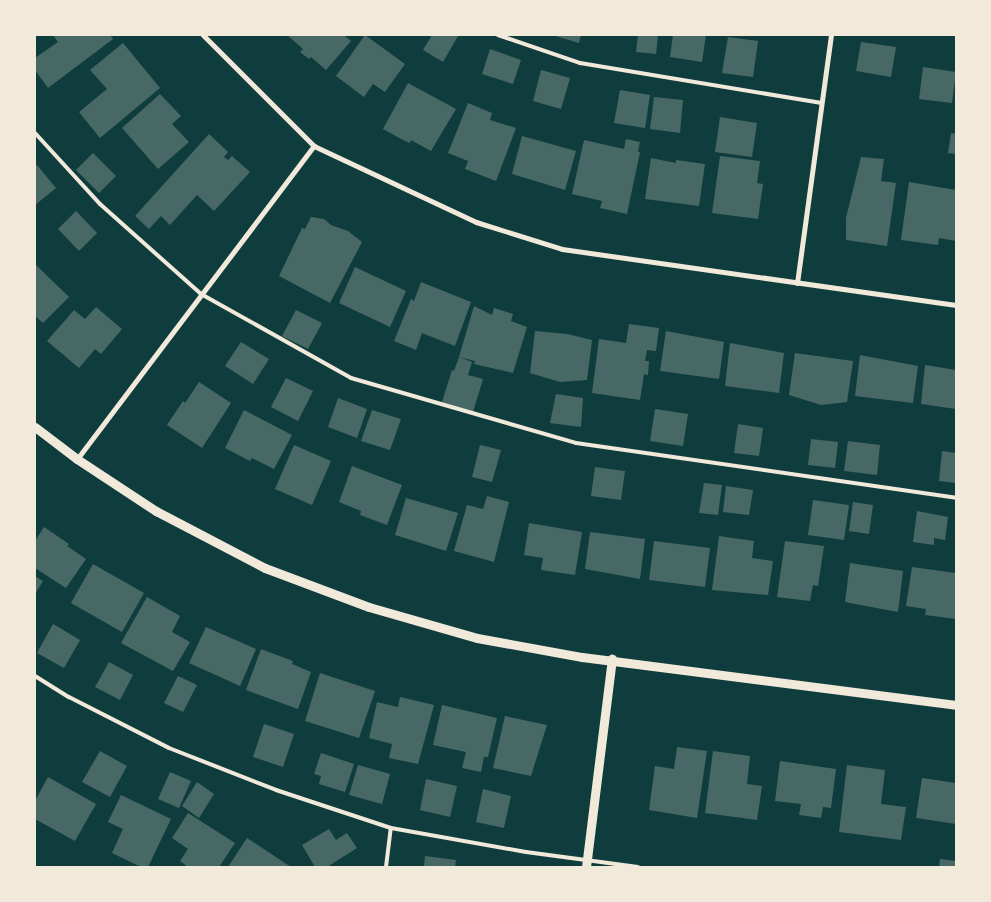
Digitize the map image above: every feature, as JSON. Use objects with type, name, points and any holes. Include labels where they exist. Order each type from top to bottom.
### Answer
[{"type":"street","points":[[203,35],[314,146],[476,222],[562,249],[956,305]]},
{"type":"street","points":[[797,283],[831,35]]},
{"type":"street","points":[[77,459],[314,146]]},
{"type":"street","points":[[35,427],[77,459],[156,511],[265,568],[369,607],[477,638],[582,657],[612,659],[956,706]]},
{"type":"street","points":[[586,863],[612,659]]},
{"type":"lane","points":[[498,35],[580,63],[822,103]]},
{"type":"lane","points":[[35,132],[100,204],[201,294],[351,378],[576,443],[956,498]]},
{"type":"lane","points":[[35,676],[69,696],[169,748],[276,790],[391,828],[586,863],[638,867]]},
{"type":"lane","points":[[386,867],[391,828]]},
{"type":"building","points":[[53,35],[110,35],[113,39],[48,88],[35,70],[35,58],[58,42]]},
{"type":"building","points":[[287,35],[344,35],[351,41],[326,70],[311,57],[309,59],[300,52],[303,49]]},
{"type":"building","points":[[365,35],[405,64],[385,92],[373,84],[364,97],[336,76]]},
{"type":"building","points":[[432,35],[458,36],[443,62],[423,50]]},
{"type":"building","points":[[552,35],[581,35],[579,43]]},
{"type":"building","points":[[638,35],[658,35],[656,54],[636,52]]},
{"type":"building","points":[[673,35],[706,35],[702,62],[670,57]]},
{"type":"building","points":[[728,37],[758,41],[753,77],[722,73]]},
{"type":"building","points":[[861,42],[896,47],[891,77],[856,71]]},
{"type":"building","points":[[123,43],[160,88],[100,138],[79,112],[107,89],[90,70]]},
{"type":"building","points":[[490,49],[521,60],[513,84],[482,74]]},
{"type":"building","points":[[923,67],[956,72],[952,103],[919,99]]},
{"type":"building","points":[[541,70],[570,78],[561,109],[533,101]]},
{"type":"building","points":[[408,83],[456,109],[431,151],[411,140],[410,143],[403,140],[383,129]]},
{"type":"building","points":[[620,90],[650,95],[645,128],[614,123]]},
{"type":"building","points":[[160,94],[181,116],[172,124],[189,142],[158,169],[122,128]]},
{"type":"building","points":[[654,97],[683,100],[680,133],[650,129]]},
{"type":"building","points":[[468,103],[492,113],[490,120],[516,128],[496,181],[465,169],[468,161],[448,153]]},
{"type":"building","points":[[720,117],[757,123],[752,157],[715,152]]},
{"type":"building","points":[[951,133],[956,134],[956,154],[948,153]]},
{"type":"building","points":[[209,134],[228,152],[224,157],[228,160],[232,156],[250,172],[214,211],[197,195],[170,225],[161,216],[149,229],[135,216]]},
{"type":"building","points":[[522,136],[576,151],[565,190],[512,174]]},
{"type":"building","points":[[626,139],[640,142],[638,152],[640,152],[627,214],[600,208],[602,201],[572,194],[584,140],[624,149]]},
{"type":"building","points":[[93,153],[116,176],[99,193],[76,170]]},
{"type":"building","points":[[720,156],[760,161],[757,183],[763,184],[758,219],[712,213]]},
{"type":"building","points":[[861,157],[884,159],[881,181],[896,183],[887,246],[846,240],[846,218]]},
{"type":"building","points":[[651,158],[676,163],[676,160],[705,164],[699,206],[645,199]]},
{"type":"building","points":[[37,165],[56,188],[35,205],[35,166]]},
{"type":"building","points":[[909,182],[956,190],[956,241],[939,238],[938,245],[901,240]]},
{"type":"building","points":[[76,211],[97,233],[79,251],[58,229]]},
{"type":"building","points":[[311,217],[324,219],[331,225],[348,231],[362,242],[330,303],[279,276],[302,228],[305,229]]},
{"type":"building","points":[[35,264],[69,297],[43,323],[35,316]]},
{"type":"building","points":[[355,267],[406,291],[390,327],[339,303]]},
{"type":"building","points":[[421,282],[471,302],[455,346],[422,333],[416,350],[394,341],[411,299],[414,301]]},
{"type":"building","points":[[474,306],[492,315],[494,308],[513,314],[511,321],[527,327],[513,373],[474,364],[475,361],[459,357]]},
{"type":"building","points":[[96,307],[122,329],[101,354],[95,349],[79,368],[47,341],[74,310],[85,319]]},
{"type":"building","points":[[296,310],[322,323],[308,349],[282,336]]},
{"type":"building","points":[[629,324],[659,328],[656,351],[647,350],[645,361],[649,361],[648,375],[644,374],[640,400],[592,393],[599,339],[626,343]]},
{"type":"building","points":[[535,331],[567,334],[592,340],[587,380],[560,382],[530,373]]},
{"type":"building","points":[[666,331],[724,342],[719,379],[660,371]]},
{"type":"building","points":[[241,342],[269,359],[253,384],[225,366]]},
{"type":"building","points":[[730,343],[784,353],[779,393],[725,386]]},
{"type":"building","points":[[795,353],[853,361],[847,402],[821,405],[789,395]]},
{"type":"building","points":[[860,355],[918,366],[913,403],[855,396]]},
{"type":"building","points":[[459,357],[472,362],[468,375],[483,379],[473,412],[442,402],[452,370],[454,371]]},
{"type":"building","points":[[925,365],[956,370],[956,409],[921,404]]},
{"type":"building","points":[[286,378],[313,391],[298,421],[271,407]]},
{"type":"building","points":[[199,382],[231,403],[202,448],[167,425]]},
{"type":"building","points":[[556,394],[583,398],[581,427],[550,423]]},
{"type":"building","points":[[338,398],[367,409],[357,438],[328,427]]},
{"type":"building","points":[[655,409],[688,414],[683,446],[650,441]]},
{"type":"building","points":[[244,410],[292,435],[274,469],[252,458],[250,461],[225,448]]},
{"type":"building","points":[[372,410],[401,419],[390,450],[361,441]]},
{"type":"building","points":[[738,424],[763,428],[759,456],[734,453]]},
{"type":"building","points":[[811,439],[838,442],[835,468],[808,465]]},
{"type":"building","points":[[848,441],[880,445],[877,475],[844,471]]},
{"type":"building","points":[[294,445],[331,461],[312,505],[275,489]]},
{"type":"building","points":[[480,445],[501,450],[492,482],[472,477]]},
{"type":"building","points":[[942,451],[956,453],[956,483],[939,481]]},
{"type":"building","points":[[352,466],[402,485],[387,525],[360,515],[361,511],[339,502]]},
{"type":"building","points":[[595,467],[625,471],[621,500],[591,496]]},
{"type":"building","points":[[704,483],[722,485],[718,515],[699,513]]},
{"type":"building","points":[[726,486],[753,490],[749,515],[723,512]]},
{"type":"building","points":[[487,496],[509,502],[494,562],[454,551],[467,505],[483,509]]},
{"type":"building","points":[[406,498],[458,513],[446,551],[395,535]]},
{"type":"building","points":[[813,500],[849,505],[844,540],[808,535]]},
{"type":"building","points":[[853,502],[873,505],[869,534],[849,531]]},
{"type":"building","points":[[917,511],[948,517],[945,540],[934,538],[934,545],[913,542]]},
{"type":"building","points":[[529,523],[582,532],[575,575],[541,570],[543,558],[524,555]]},
{"type":"building","points":[[44,527],[69,544],[67,546],[86,559],[66,588],[35,568],[35,541]]},
{"type":"building","points":[[590,532],[645,539],[640,579],[585,569]]},
{"type":"building","points":[[719,536],[754,541],[752,558],[773,561],[768,595],[712,590]]},
{"type":"building","points":[[654,541],[710,548],[705,587],[649,580]]},
{"type":"building","points":[[785,541],[824,546],[818,586],[813,585],[810,601],[777,597]]},
{"type":"building","points":[[850,563],[903,571],[898,612],[845,602]]},
{"type":"building","points":[[93,564],[144,593],[122,632],[71,603]]},
{"type":"building","points":[[912,567],[956,573],[956,619],[925,615],[926,609],[906,606]]},
{"type":"building","points":[[35,576],[43,581],[35,594]]},
{"type":"building","points":[[147,597],[180,616],[172,632],[190,642],[173,671],[121,643]]},
{"type":"building","points":[[53,624],[80,640],[64,668],[37,653]]},
{"type":"building","points":[[206,627],[256,649],[240,686],[189,663]]},
{"type":"building","points":[[261,649],[293,661],[292,664],[311,672],[298,709],[246,690]]},
{"type":"building","points":[[109,662],[133,675],[120,700],[95,687]]},
{"type":"building","points":[[320,673],[375,691],[359,738],[305,721]]},
{"type":"building","points":[[178,676],[197,685],[183,712],[164,703]]},
{"type":"building","points":[[400,697],[434,705],[418,764],[389,758],[392,744],[369,738],[377,702],[398,707]]},
{"type":"building","points":[[442,705],[497,718],[488,757],[484,757],[481,772],[462,768],[466,752],[433,745]]},
{"type":"building","points":[[505,716],[547,725],[531,776],[493,768]]},
{"type":"building","points":[[264,724],[294,734],[283,767],[253,757]]},
{"type":"building","points":[[677,747],[707,751],[697,818],[649,810],[655,766],[674,769]]},
{"type":"building","points":[[100,751],[127,766],[110,797],[82,782]]},
{"type":"building","points":[[713,751],[750,756],[747,784],[762,786],[757,820],[705,813]]},
{"type":"building","points":[[321,753],[354,764],[345,792],[319,784],[321,776],[314,774]]},
{"type":"building","points":[[780,761],[836,769],[831,808],[823,807],[821,818],[799,815],[801,804],[775,801]]},
{"type":"building","points":[[358,765],[390,774],[382,804],[349,795]]},
{"type":"building","points":[[847,765],[885,770],[881,804],[906,807],[901,840],[839,832]]},
{"type":"building","points":[[170,772],[191,781],[179,808],[158,799]]},
{"type":"building","points":[[48,777],[96,804],[75,841],[35,819],[35,801]]},
{"type":"building","points":[[922,778],[956,783],[956,824],[916,818]]},
{"type":"building","points":[[426,779],[457,786],[450,817],[420,810]]},
{"type":"building","points":[[197,782],[214,794],[199,818],[182,806]]},
{"type":"building","points":[[483,789],[511,796],[504,828],[476,822]]},
{"type":"building","points":[[121,795],[171,819],[148,867],[141,867],[112,853],[123,829],[108,822]]},
{"type":"building","points":[[188,813],[235,843],[219,867],[188,867],[180,861],[188,849],[172,838]]},
{"type":"building","points":[[329,829],[336,840],[347,833],[357,848],[327,867],[315,867],[302,845]]},
{"type":"building","points":[[247,838],[291,867],[228,867]]},
{"type":"building","points":[[425,856],[456,860],[455,867],[424,867]]},
{"type":"building","points":[[940,859],[956,861],[956,867],[939,867]]}]
